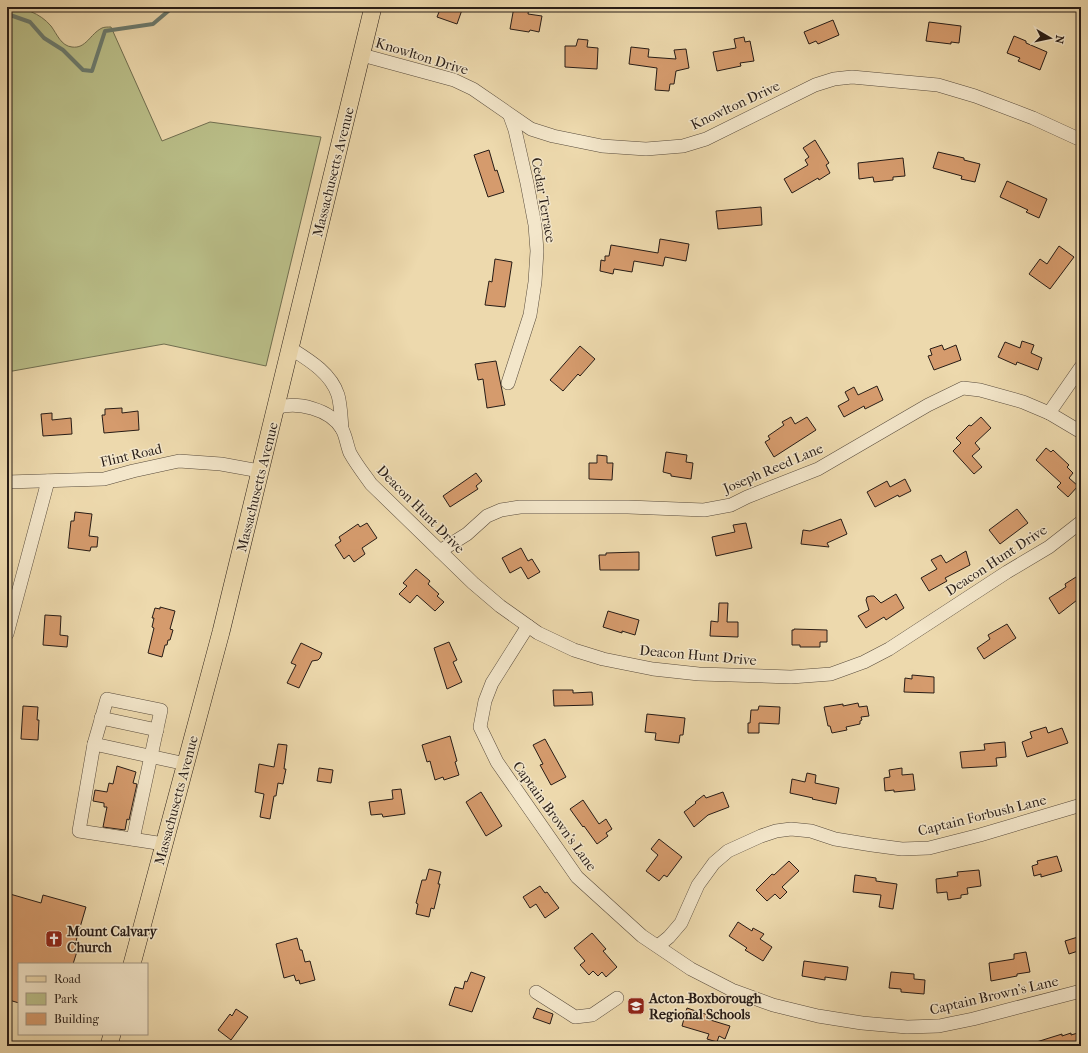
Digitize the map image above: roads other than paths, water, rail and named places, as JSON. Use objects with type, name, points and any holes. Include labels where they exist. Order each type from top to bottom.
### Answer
[{"type":"main road","name":"Massachusetts Avenue","points":[[132,963],[221,632],[373,7]]},
{"type":"street","name":"Knowlton Drive","points":[[362,55],[454,80],[473,89],[510,116],[531,129],[553,136],[602,146],[646,149],[683,146],[706,139],[815,85],[834,79],[852,77],[938,85],[1033,118],[1081,140]]},
{"type":"street","name":"Cedar Terrace","points":[[508,383],[530,315],[535,282],[537,251],[535,224],[527,183],[515,130],[510,116]]},
{"type":"street","name":"Deacon Hunt Drive","points":[[290,348],[328,376],[337,393],[342,429],[350,452],[361,471],[371,484],[472,583],[500,606],[538,633],[574,650],[603,659],[653,669],[699,674],[791,677],[831,674],[864,662],[889,649],[1007,572],[1049,547],[1081,522]]},
{"type":"street","points":[[1049,413],[1081,367]]},
{"type":"street","name":"Joseph Reed Lane","points":[[440,551],[467,534],[487,516],[500,510],[520,507],[628,507],[704,510],[731,505],[747,497],[818,469],[928,404],[963,388],[980,390],[1016,400],[1049,413],[1081,432]]},
{"type":"street","name":"Deacon Hunt Drive","points":[[276,408],[284,405],[301,405],[328,415],[342,429]]},
{"type":"street","name":"Flint Road","points":[[7,482],[104,479],[133,470],[179,461],[221,464],[260,471]]},
{"type":"street","points":[[7,634],[48,481]]},
{"type":"street","name":"Captain Brown's Lane","points":[[528,626],[492,683],[485,701],[480,727],[497,762],[577,877],[642,936],[691,969],[732,990],[774,1005],[818,1016],[862,1023],[907,1027],[939,1026],[973,1019],[1081,991]]},
{"type":"street","points":[[133,839],[161,710],[107,699],[94,744],[79,831],[164,844]]},
{"type":"street","points":[[101,718],[157,730]]},
{"type":"street","points":[[94,744],[186,764]]},
{"type":"street","name":"Captain Forbush Lane","points":[[658,946],[669,938],[681,923],[698,885],[714,863],[728,851],[761,836],[776,831],[791,829],[811,831],[835,839],[872,845],[902,849],[929,848],[980,835],[1081,805]]},
{"type":"street","points":[[536,992],[575,1017],[592,1015],[617,998]]},
{"type":"waterway","points":[[7,15],[30,22],[44,38],[63,50],[83,70],[92,71],[105,31],[153,24],[173,7]]},
{"type":"place","name":"Mount Calvary Church","points":[[54,939]]},
{"type":"place","name":"Acton-Boxborough Regional Schools","points":[[636,1006]]}]
